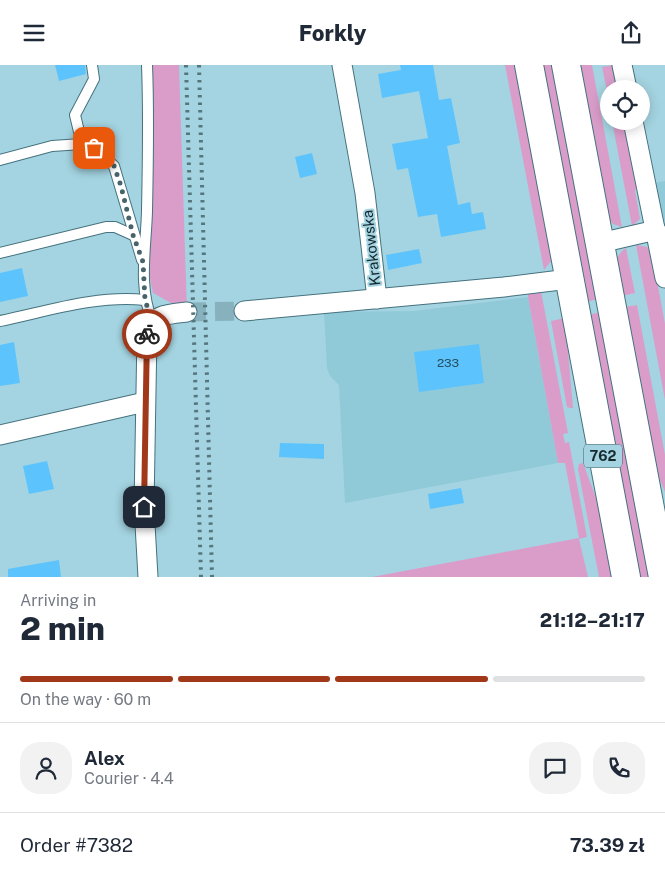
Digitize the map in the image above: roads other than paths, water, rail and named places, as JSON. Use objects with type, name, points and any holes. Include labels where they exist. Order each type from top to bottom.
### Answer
[{"type":"main road","name":"762","points":[[529,65],[626,577]]},
{"type":"main road","name":"762","points":[[566,65],[663,577]]},
{"type":"street","name":"Krakowska","points":[[342,65],[365,193],[376,299],[569,279]]},
{"type":"street","points":[[622,65],[625,80]]},
{"type":"street","points":[[636,130],[665,278]]},
{"type":"street","points":[[600,243],[656,230]]},
{"type":"street","points":[[244,311],[376,299]]},
{"type":"street","points":[[148,577],[144,507],[147,333],[152,321],[164,315],[186,312]]},
{"type":"street","points":[[0,435],[146,402]]},
{"type":"lane","points":[[82,144],[75,115],[94,79],[92,65]]},
{"type":"lane","points":[[147,65],[147,226],[143,262],[145,300],[152,321]]},
{"type":"lane","points":[[0,160],[52,146],[82,144],[94,148],[114,166],[133,235],[143,262]]},
{"type":"lane","points":[[0,253],[106,227],[124,230],[133,235]]},
{"type":"lane","points":[[0,321],[102,299],[145,300]]},
{"type":"tunnel","points":[[187,312],[244,311]]},
{"type":"railway","points":[[186,65],[201,577]]},
{"type":"railway","points":[[199,65],[212,577]]}]
